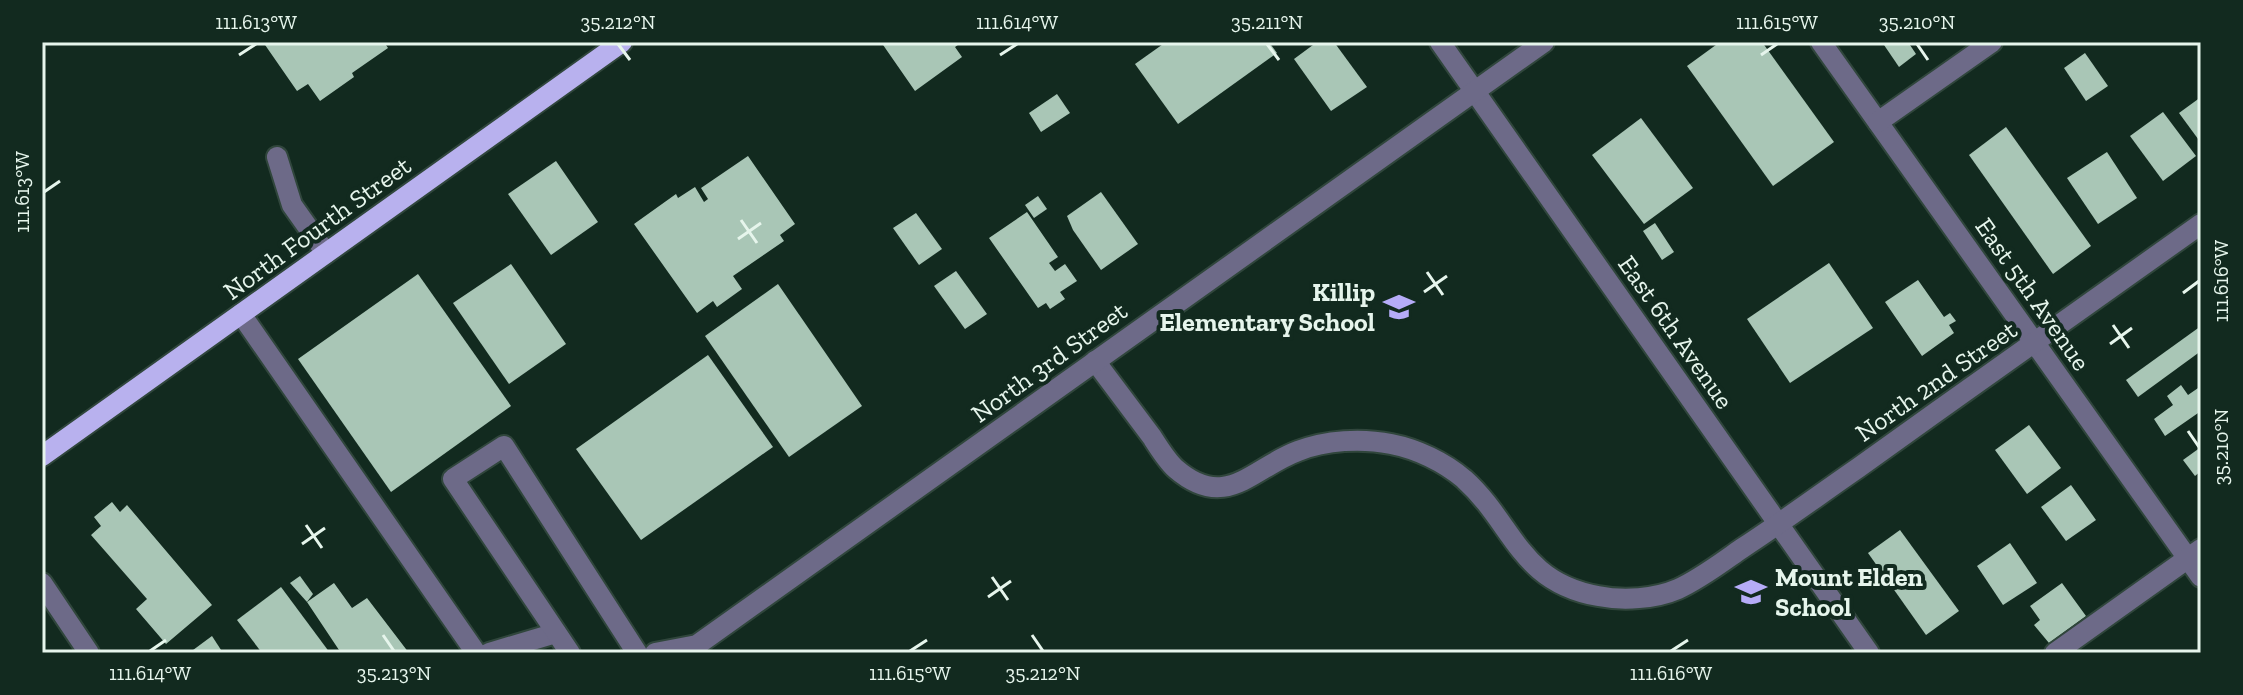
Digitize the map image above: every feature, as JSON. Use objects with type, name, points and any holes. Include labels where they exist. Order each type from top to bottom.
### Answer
[{"type":"main road","name":"North Fourth Street","points":[[42,456],[622,42]]},
{"type":"street","name":"East 6th Avenue","points":[[1440,42],[1869,653]]},
{"type":"street","name":"North 3rd Street","points":[[655,653],[697,645],[1544,42]]},
{"type":"street","name":"East 5th Avenue","points":[[1821,42],[2035,342],[2194,554],[2201,577]]},
{"type":"street","points":[[1878,122],[1992,42]]},
{"type":"street","points":[[277,157],[292,205],[326,253]]},
{"type":"street","name":"North 2nd Street","points":[[1095,361],[1174,468],[1196,484],[1218,488],[1237,485],[1274,461],[1300,450],[1339,441],[1393,444],[1421,453],[1464,480],[1483,500],[1523,556],[1543,573],[1566,586],[1598,596],[1653,597],[1678,589],[1779,524],[2201,224]]},
{"type":"street","points":[[241,314],[476,653]]},
{"type":"street","points":[[570,653],[453,479],[504,446],[637,653]]},
{"type":"street","points":[[2055,653],[2194,554]]},
{"type":"street","points":[[42,583],[89,653]]},
{"type":"street","points":[[489,653],[556,633]]},
{"type":"building","points":[[263,42],[384,42],[388,48],[352,73],[354,77],[320,101],[308,84],[297,91]]},
{"type":"building","points":[[881,42],[962,42],[955,47],[962,57],[915,91]]},
{"type":"building","points":[[1166,42],[1269,42],[1277,53],[1178,124],[1135,64]]},
{"type":"building","points":[[1317,42],[1334,42],[1367,87],[1331,111],[1294,59]]},
{"type":"building","points":[[1720,42],[1762,42],[1834,142],[1773,186],[1687,66]]},
{"type":"building","points":[[1882,42],[1908,42],[1916,54],[1899,67]]},
{"type":"building","points":[[2085,53],[2108,86],[2086,101],[2064,68]]},
{"type":"building","points":[[1057,94],[1070,113],[1041,132],[1029,113]]},
{"type":"building","points":[[2201,97],[2201,143],[2179,113]]},
{"type":"building","points":[[2163,112],[2196,156],[2163,181],[2130,136]]},
{"type":"building","points":[[1641,118],[1693,188],[1644,224],[1592,155]]},
{"type":"building","points":[[2006,127],[2091,246],[2053,274],[1969,155]]},
{"type":"building","points":[[2107,152],[2137,198],[2098,224],[2067,178]]},
{"type":"building","points":[[748,156],[795,224],[780,235],[784,241],[733,276],[742,289],[717,307],[713,301],[697,313],[634,224],[676,194],[678,198],[695,187],[704,202],[708,199],[701,188]]},
{"type":"building","points":[[556,161],[598,222],[551,255],[508,194]]},
{"type":"building","points":[[1101,192],[1138,244],[1101,270],[1067,216]]},
{"type":"building","points":[[1038,196],[1047,209],[1034,218],[1025,205]]},
{"type":"building","points":[[1027,212],[1058,257],[1049,263],[1055,271],[1065,264],[1077,281],[1060,292],[1065,299],[1050,309],[1046,303],[1038,308],[989,238]]},
{"type":"building","points":[[916,213],[942,249],[919,265],[893,228]]},
{"type":"building","points":[[1655,223],[1674,252],[1662,260],[1643,231]]},
{"type":"building","points":[[1829,263],[1873,328],[1790,383],[1747,319]]},
{"type":"building","points":[[511,264],[566,344],[509,384],[453,303]]},
{"type":"building","points":[[956,271],[987,314],[965,329],[934,286]]},
{"type":"building","points":[[418,274],[511,406],[391,492],[298,359]]},
{"type":"building","points":[[1918,280],[1944,317],[1950,313],[1956,321],[1949,325],[1954,333],[1922,356],[1885,302]]},
{"type":"building","points":[[778,284],[862,406],[789,457],[705,336]]},
{"type":"building","points":[[2201,326],[2201,351],[2138,397],[2126,380]]},
{"type":"building","points":[[708,355],[773,447],[641,540],[576,449]]},
{"type":"building","points":[[2181,385],[2188,395],[2201,386],[2201,411],[2165,436],[2154,419],[2173,405],[2167,396]]},
{"type":"building","points":[[2029,425],[2061,468],[2027,494],[1995,450]]},
{"type":"building","points":[[2201,447],[2201,471],[2195,476],[2183,460]]},
{"type":"building","points":[[2071,485],[2096,520],[2066,541],[2041,507]]},
{"type":"building","points":[[112,502],[120,512],[127,505],[212,605],[166,644],[136,609],[147,599],[91,535],[101,526],[94,517]]},
{"type":"building","points":[[1900,530],[1959,611],[1926,635],[1868,553]]},
{"type":"building","points":[[2010,543],[2037,583],[2003,605],[1977,566]]},
{"type":"building","points":[[300,576],[313,594],[307,602],[290,583]]},
{"type":"building","points":[[334,583],[352,608],[367,598],[409,653],[356,653],[353,650],[341,653],[307,602]]},
{"type":"building","points":[[2062,583],[2086,616],[2049,643],[2034,625],[2040,620],[2030,606]]},
{"type":"building","points":[[281,587],[330,653],[262,653],[237,620]]},
{"type":"building","points":[[212,636],[223,653],[189,653]]},
{"type":"place","name":"Killip Elementary School","points":[[1399,307]]},
{"type":"place","name":"Mount Elden School","points":[[1751,592]]}]
